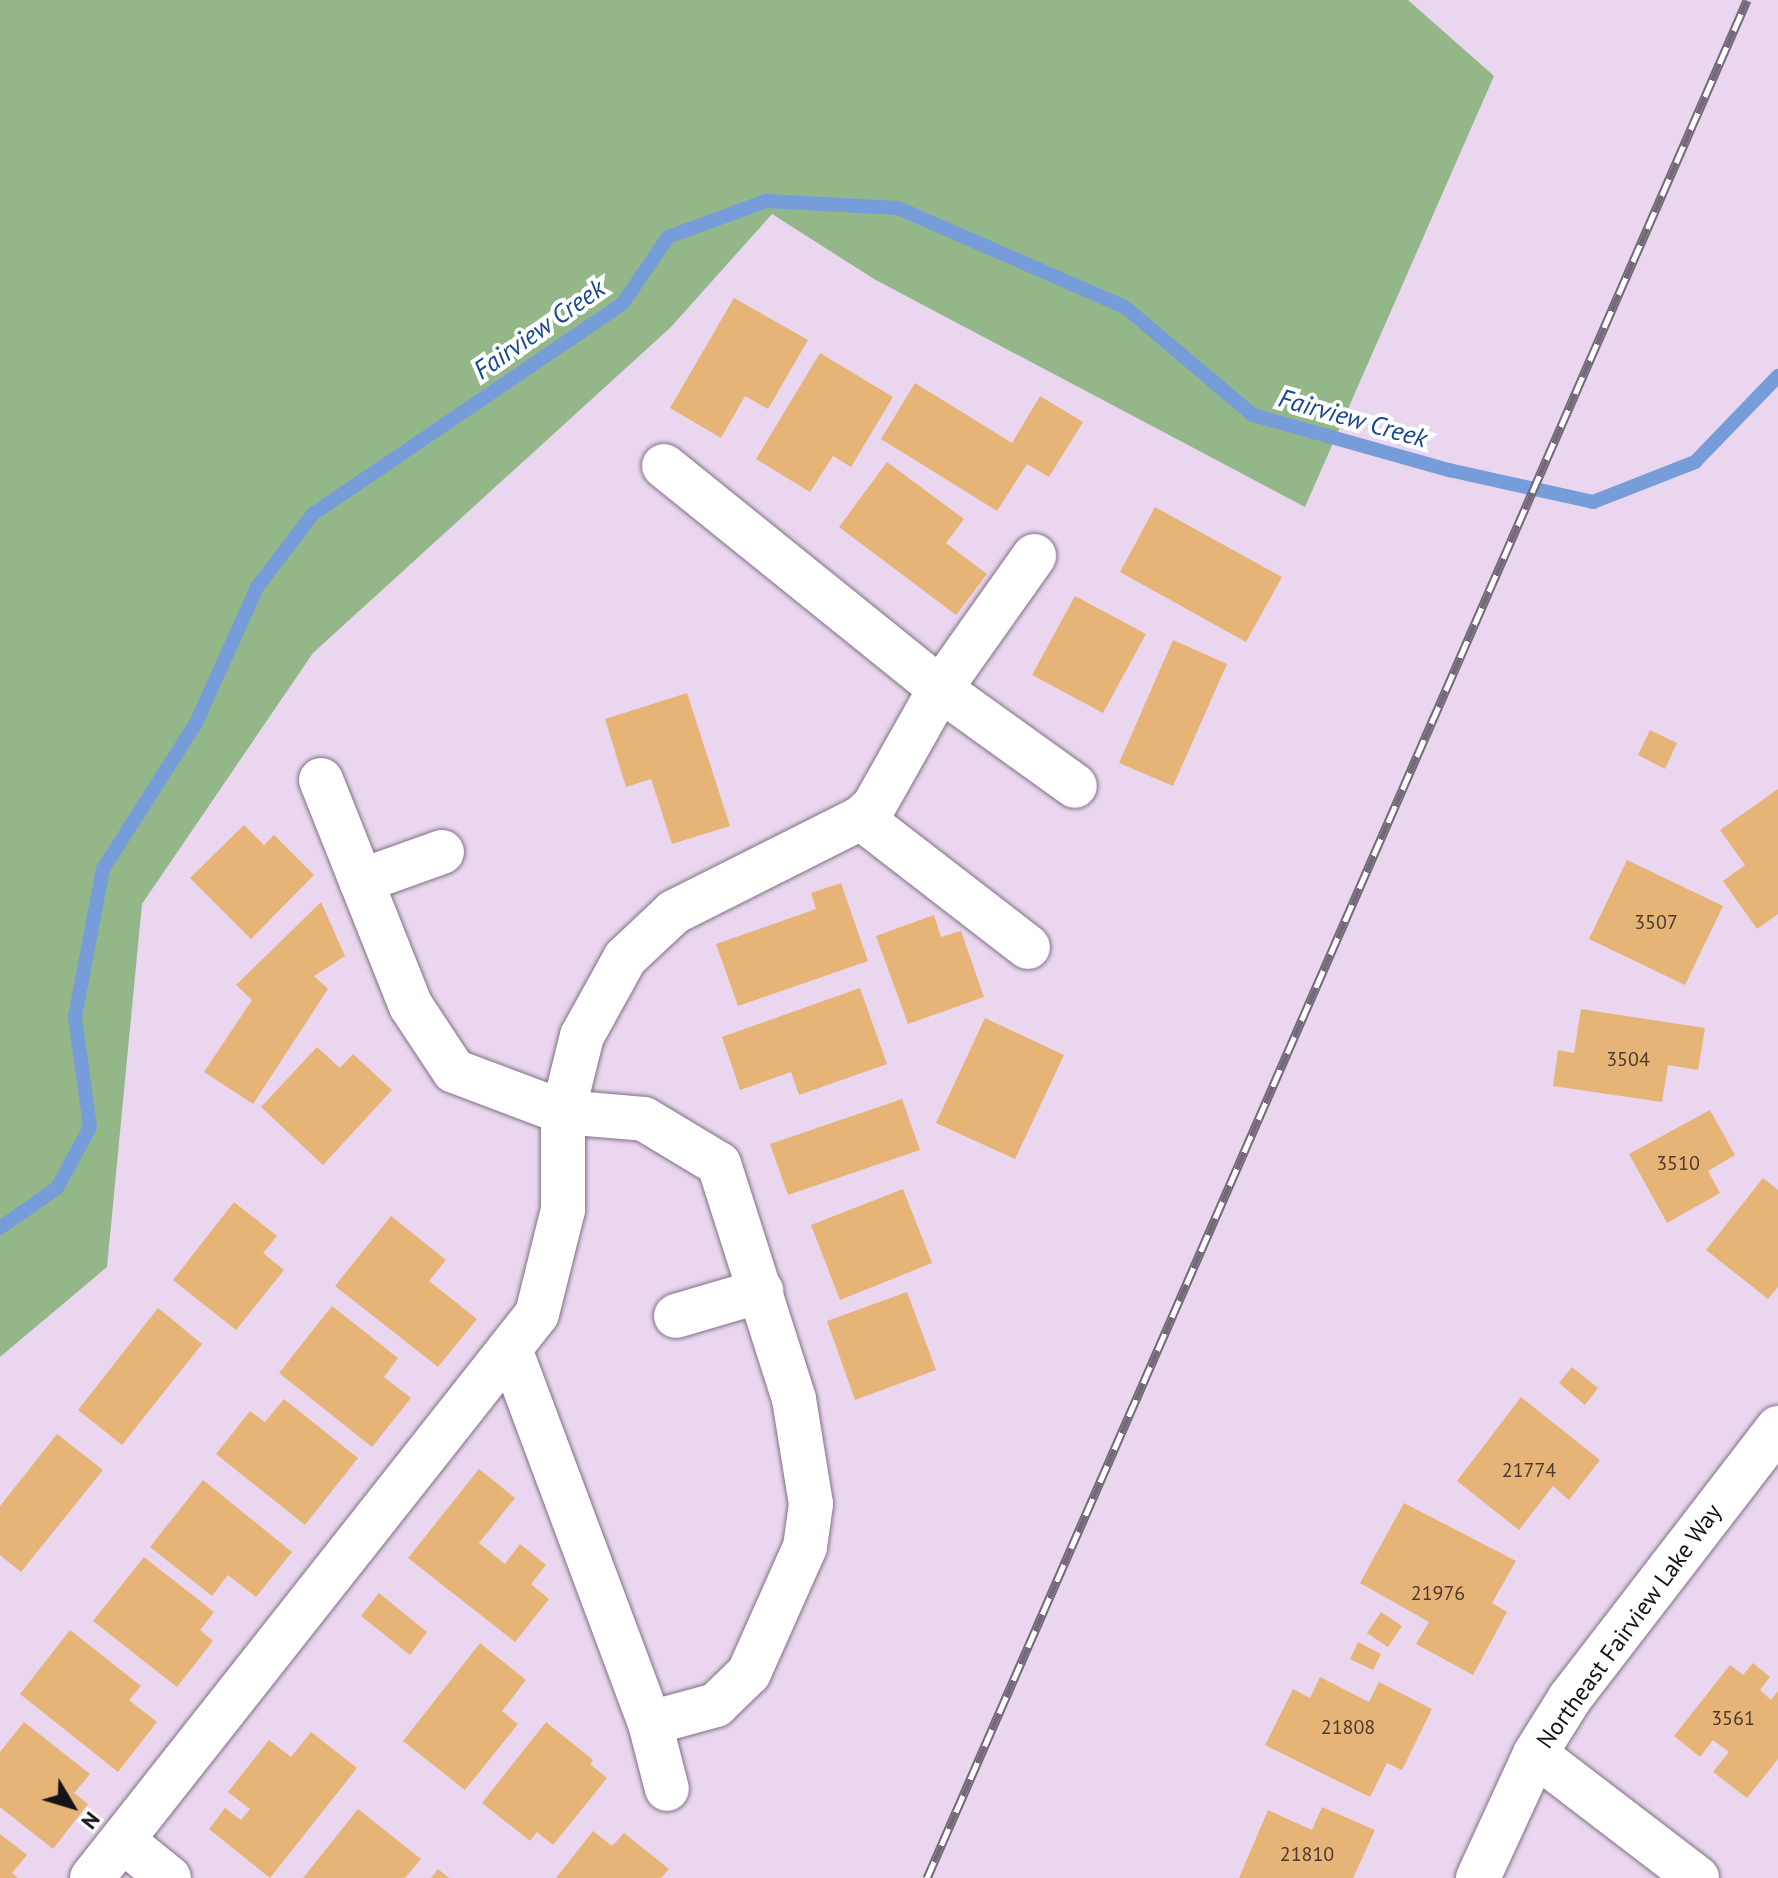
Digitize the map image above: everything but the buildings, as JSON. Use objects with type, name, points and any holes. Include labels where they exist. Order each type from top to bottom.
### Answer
[{"type":"street","points":[[664,466],[940,689],[1075,786]]},
{"type":"street","points":[[92,1878],[537,1314],[563,1210],[563,1112],[582,1036],[625,958],[674,912],[861,818],[874,806],[940,689],[1034,556]]},
{"type":"street","points":[[321,780],[411,1006],[454,1071],[563,1112],[644,1119],[719,1164],[794,1399],[811,1504],[805,1547],[749,1673],[716,1705],[650,1723]]},
{"type":"street","points":[[861,818],[1028,947]]},
{"type":"street","points":[[361,881],[442,852]]},
{"type":"street","points":[[676,1316],[761,1291]]},
{"type":"street","points":[[510,1349],[650,1723],[667,1789]]},
{"type":"street","name":"Northeast Fairview Lake Way","points":[[1478,1878],[1535,1754],[1570,1698],[1778,1428]]},
{"type":"street","points":[[1535,1754],[1697,1878]]},
{"type":"street","points":[[123,1841],[169,1878]]},
{"type":"green space","points":[[0,0],[1408,0],[1494,76],[1305,507],[874,279],[772,214],[671,327],[313,653],[142,904],[107,1267],[0,1357]]},
{"type":"waterway","name":"Fairview Creek","points":[[0,1228],[57,1188],[90,1127],[75,1017],[103,869],[196,723],[257,587],[313,514],[623,303],[668,237],[766,201],[898,208],[1125,307],[1253,415],[1449,470],[1593,502],[1695,462],[1778,376]]},
{"type":"railway","points":[[927,1878],[1747,0]]}]
